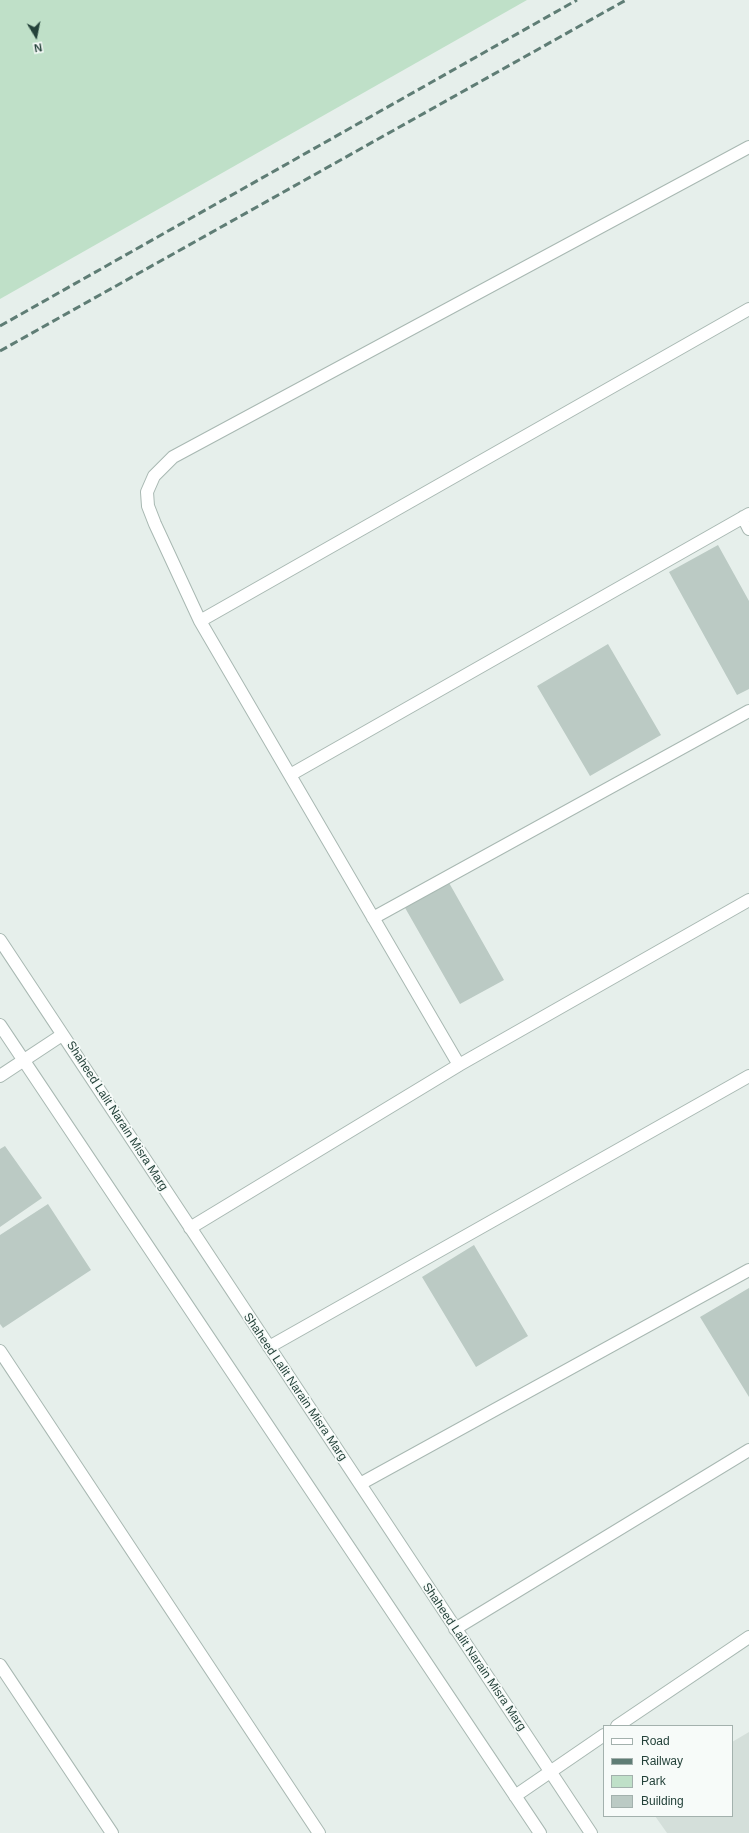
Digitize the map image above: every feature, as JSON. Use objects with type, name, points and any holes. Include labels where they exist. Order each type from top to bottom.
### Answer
[{"type":"street","points":[[459,1065],[200,621],[148,506],[147,492],[154,476],[173,457],[749,147]]},
{"type":"street","points":[[200,621],[749,309]]},
{"type":"street","points":[[290,775],[746,516],[749,529]]},
{"type":"street","points":[[373,918],[749,711]]},
{"type":"street","points":[[190,1228],[459,1065],[749,900]]},
{"type":"street","name":"Shaheed Lalit Narain Misra Marg","points":[[0,940],[591,1833]]},
{"type":"street","points":[[0,1025],[540,1833]]},
{"type":"street","points":[[0,1076],[62,1035]]},
{"type":"street","points":[[269,1347],[749,1076]]},
{"type":"street","points":[[360,1484],[749,1270]]},
{"type":"street","points":[[0,1351],[319,1833]]},
{"type":"street","points":[[455,1629],[749,1450]]},
{"type":"street","points":[[618,1725],[749,1638]]},
{"type":"street","points":[[0,1665],[112,1833]]},
{"type":"street","points":[[515,1796],[603,1736]]},
{"type":"shaded area","points":[[749,1732],[749,1833],[667,1833],[656,1817],[733,1817],[733,1741]]},
{"type":"green space","points":[[0,0],[527,0],[0,299]]},
{"type":"building","points":[[718,545],[749,601],[749,689],[737,695],[669,572]]},
{"type":"building","points":[[608,644],[661,735],[590,776],[537,686]]},
{"type":"building","points":[[448,881],[504,980],[460,1004],[404,906]]},
{"type":"building","points":[[5,1146],[42,1198],[0,1227],[0,1149]]},
{"type":"building","points":[[48,1204],[91,1270],[3,1328],[0,1324],[0,1235]]},
{"type":"building","points":[[474,1245],[528,1336],[476,1367],[422,1277]]},
{"type":"building","points":[[749,1288],[749,1397],[700,1317]]},
{"type":"railway","points":[[0,326],[577,0]]},
{"type":"railway","points":[[0,351],[626,0]]}]
